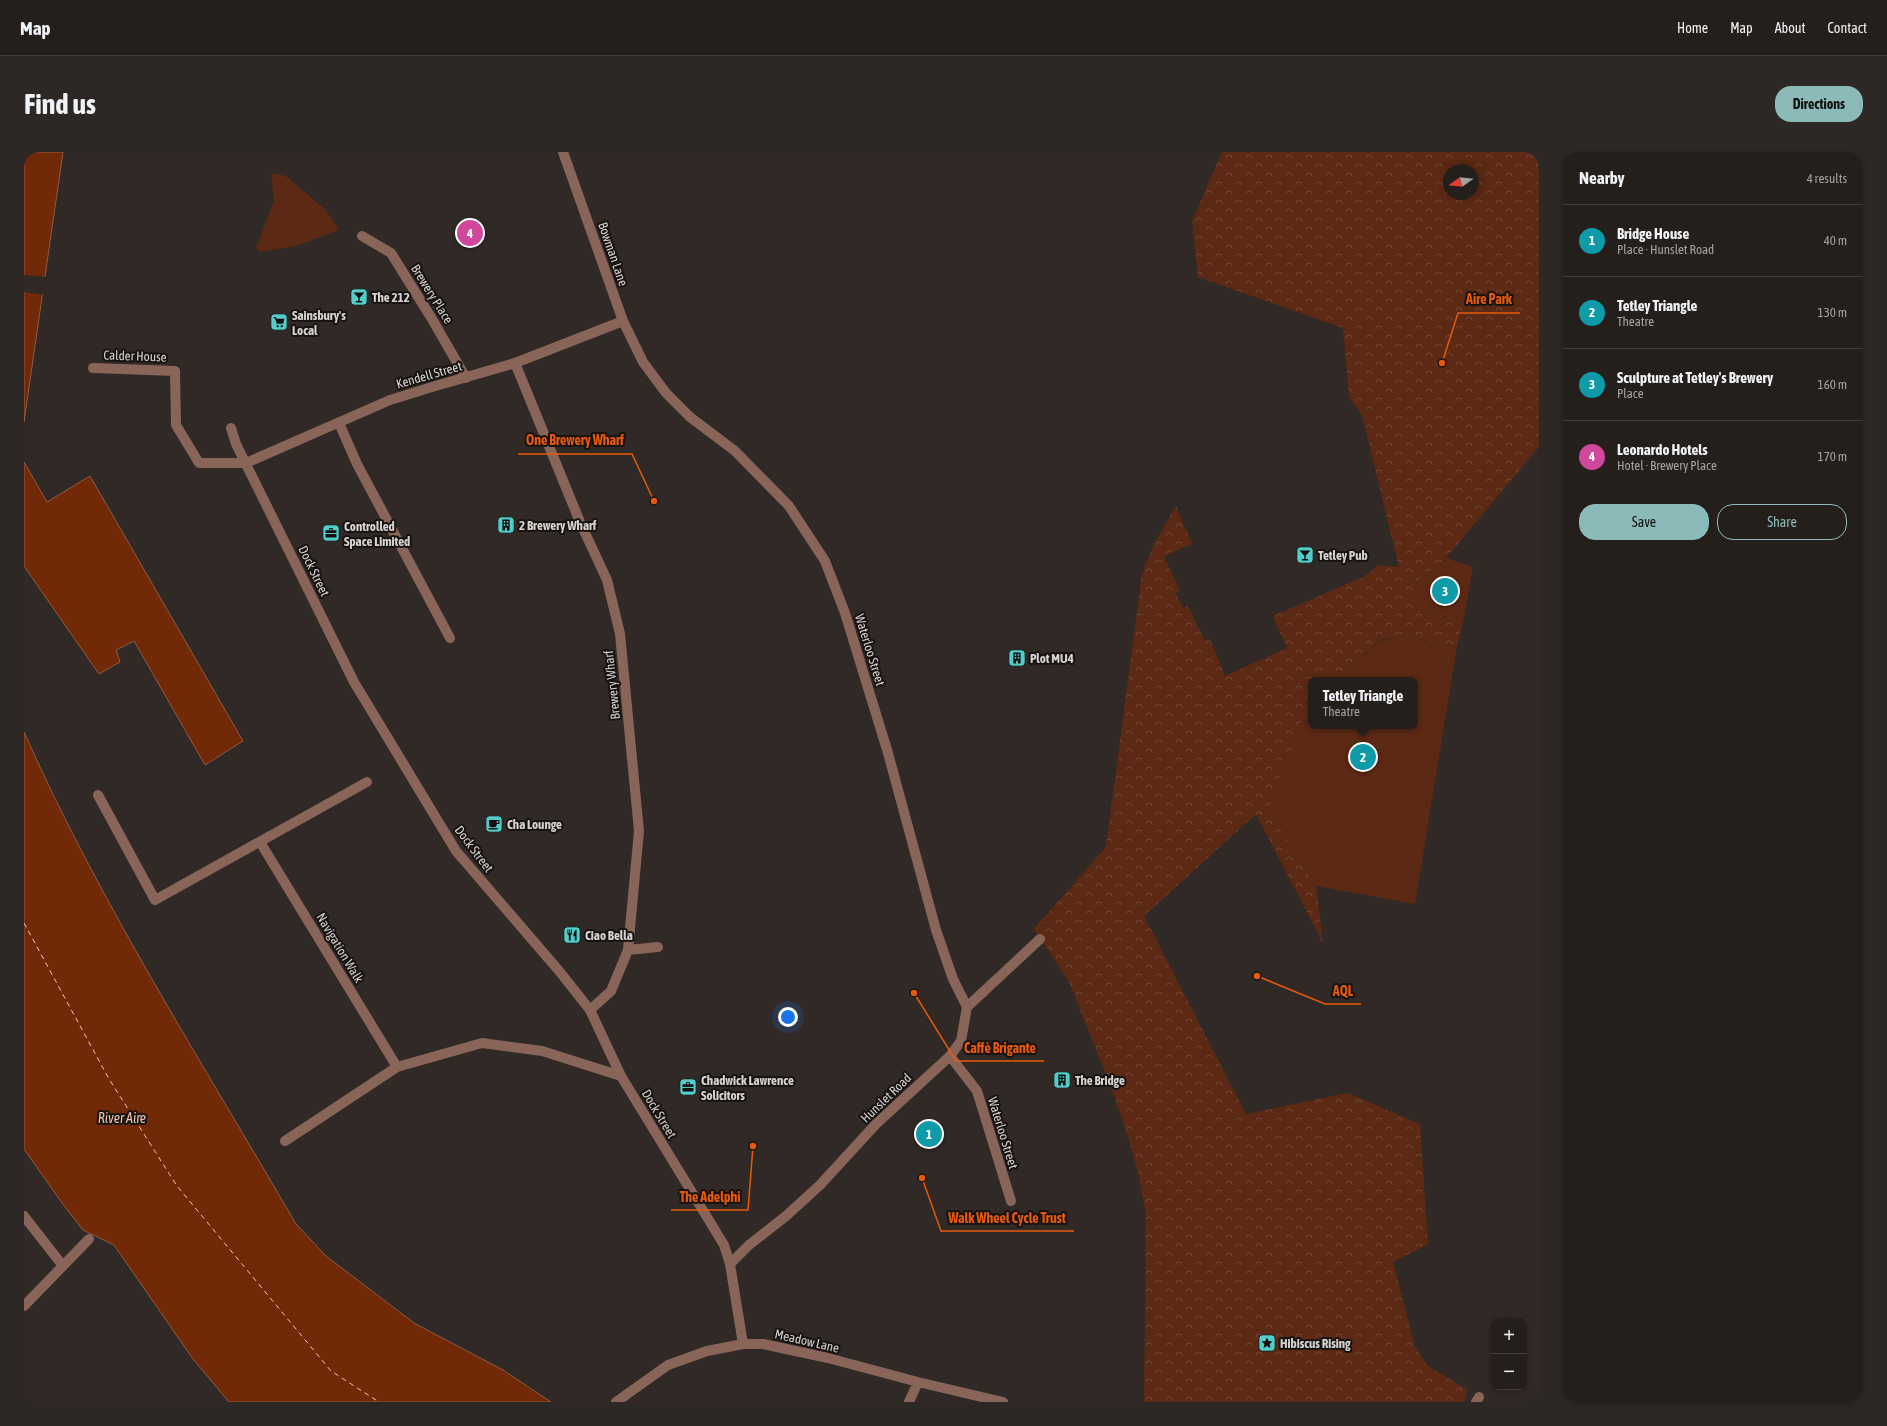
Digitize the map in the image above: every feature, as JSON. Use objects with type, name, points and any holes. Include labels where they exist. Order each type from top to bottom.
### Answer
[{"type":"street","name":"Bowman Lane","points":[[563,152],[623,321],[643,362]]},
{"type":"street","name":"Brewery Place","points":[[362,236],[391,253],[432,318],[466,378]]},
{"type":"street","name":"Kendell Street","points":[[246,463],[390,400],[515,364],[623,321]]},
{"type":"street","name":"Waterloo Street","points":[[643,362],[666,392],[690,417],[735,451],[789,506],[825,561],[845,613],[888,753],[936,930],[953,979],[967,1007]]},
{"type":"street","name":"Brewery Wharf","points":[[515,364],[562,481],[607,580],[620,634],[639,831],[628,950],[611,991],[590,1010]]},
{"type":"street","name":"Calder House","points":[[93,368],[175,370],[176,425],[199,462],[246,463]]},
{"type":"street","points":[[339,423],[357,464],[450,638]]},
{"type":"street","name":"Dock Street","points":[[231,428],[236,444],[354,682],[456,851],[560,972],[590,1010],[621,1076],[724,1245],[730,1264],[743,1344]]},
{"type":"street","points":[[98,795],[155,900],[367,782]]},
{"type":"street","name":"Navigation Walk","points":[[260,842],[397,1067]]},
{"type":"street","points":[[967,1007],[1040,939]]},
{"type":"street","points":[[628,950],[658,947]]},
{"type":"street","name":"Hunslet Road","points":[[730,1264],[749,1245],[786,1216],[820,1185],[876,1124],[950,1056],[961,1041],[967,1007]]},
{"type":"street","points":[[285,1141],[397,1067],[482,1043],[542,1051],[621,1076]]},
{"type":"street","name":"Waterloo Street","points":[[950,1056],[977,1091],[1010,1201]]},
{"type":"street","points":[[24,1216],[63,1266]]},
{"type":"street","points":[[24,1306],[88,1239]]},
{"type":"street","name":"Meadow Lane","points":[[616,1402],[668,1365],[706,1351],[743,1344],[763,1344],[801,1352],[1003,1402]]},
{"type":"street","points":[[909,1402],[918,1382]]},
{"type":"green space","points":[[1222,152],[1539,152],[1539,447],[1446,558],[1417,581],[1410,597],[1418,610],[1463,622],[1457,647],[1404,636],[1379,640],[1341,677],[1308,677],[1308,710],[1305,713],[1268,810],[1316,886],[1323,943],[1256,814],[1144,916],[1246,1114],[1348,1093],[1420,1124],[1428,1244],[1393,1262],[1415,1347],[1428,1366],[1468,1390],[1464,1402],[1144,1402],[1146,1217],[1141,1187],[1126,1129],[1106,1073],[1072,989],[1068,980],[1034,929],[1106,847],[1142,574],[1155,542],[1176,506],[1192,544],[1164,556],[1180,591],[1175,593],[1183,608],[1188,606],[1205,641],[1210,639],[1225,676],[1287,648],[1273,616],[1363,577],[1379,565],[1399,567],[1362,415],[1349,397],[1343,328],[1198,277],[1192,221]]},
{"type":"green space","points":[[271,174],[279,174],[287,177],[326,210],[339,230],[299,245],[261,252],[256,248],[274,201]]},
{"type":"green space","points":[[1446,558],[1473,567],[1463,622],[1418,610],[1410,597],[1417,581]]},
{"type":"green space","points":[[1404,636],[1457,647],[1415,904],[1316,886],[1268,810],[1270,799],[1303,715],[1308,710],[1308,729],[1418,729],[1418,677],[1341,677],[1379,641]]},
{"type":"water","points":[[24,152],[63,152],[24,422]]},
{"type":"water","points":[[24,462],[47,502],[90,476],[243,741],[205,765],[134,641],[116,650],[120,662],[99,674],[24,566]]},
{"type":"water","name":"River Aire","points":[[24,732],[85,858],[119,920],[153,981],[296,1224],[326,1256],[414,1323],[503,1370],[551,1402],[229,1402],[193,1359],[114,1245],[83,1230],[24,1149]]},
{"type":"pier","points":[[24,275],[47,277],[44,295],[24,292]]},
{"type":"ferry route","points":[[24,923],[109,1079],[177,1186],[331,1371],[379,1402]]},
{"type":"place","name":"Leonardo Hotels","points":[[470,233]]},
{"type":"place","name":"The 212","points":[[359,297]]},
{"type":"place","name":"Sainsbury's Local","points":[[279,322]]},
{"type":"place","name":"Aire Park","points":[[1442,363]]},
{"type":"place","name":"One Brewery Wharf","points":[[654,501]]},
{"type":"place","name":"2 Brewery Wharf","points":[[506,525]]},
{"type":"place","name":"Controlled Space Limited","points":[[331,533]]},
{"type":"place","name":"Tetley Pub","points":[[1305,555]]},
{"type":"place","name":"Sculpture at Tetley's Brewery","points":[[1445,591]]},
{"type":"place","name":"Plot MU4","points":[[1017,658]]},
{"type":"place","name":"Tetley Triangle","points":[[1363,757]]},
{"type":"place","name":"Cha Lounge","points":[[494,824]]},
{"type":"place","name":"Ciao Bella","points":[[572,935]]},
{"type":"place","name":"AQL","points":[[1257,976]]},
{"type":"place","name":"Caffè Brigante","points":[[914,993]]},
{"type":"place","name":"The Bridge","points":[[1062,1080]]},
{"type":"place","name":"Chadwick Lawrence Solicitors","points":[[688,1087]]},
{"type":"place","name":"Bridge House","points":[[929,1134]]},
{"type":"place","name":"The Adelphi","points":[[753,1146]]},
{"type":"place","name":"Walk Wheel Cycle Trust","points":[[922,1178]]},
{"type":"place","name":"Hibiscus Rising","points":[[1267,1343]]}]
